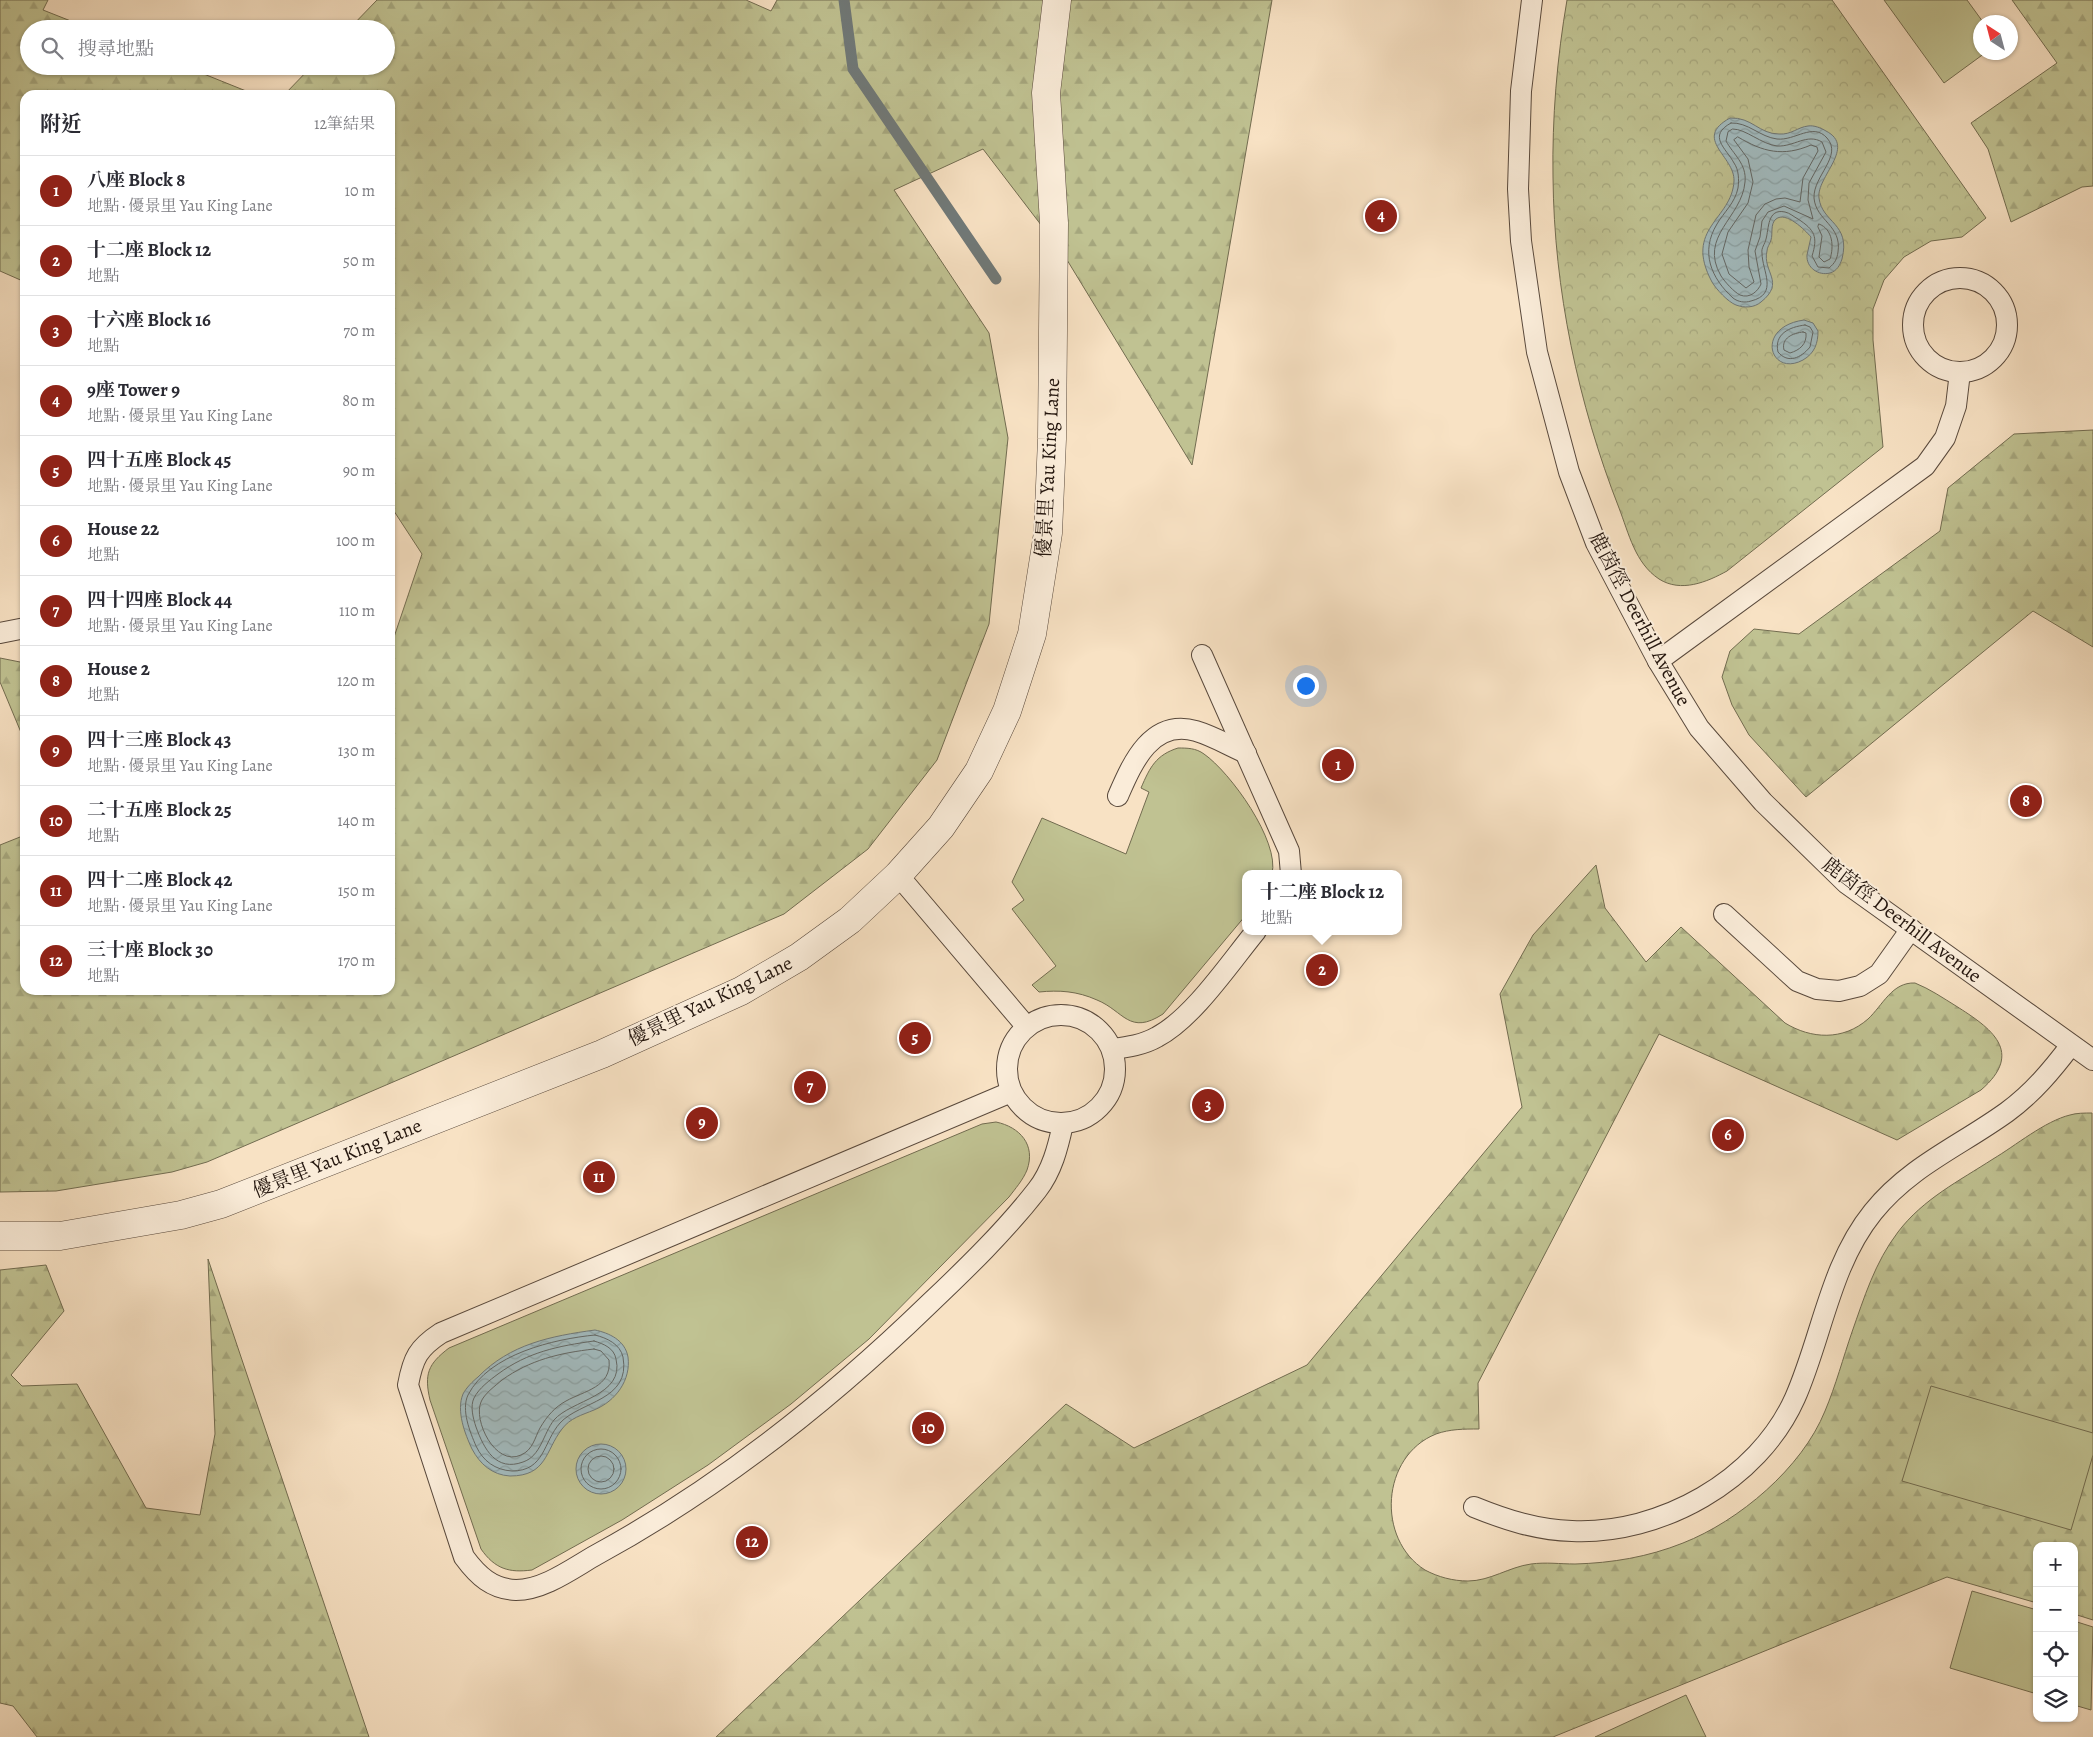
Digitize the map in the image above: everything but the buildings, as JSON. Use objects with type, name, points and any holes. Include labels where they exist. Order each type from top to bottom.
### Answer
[{"type":"street","name":"優景里 Yau King Lane","points":[[0,1236],[60,1236],[181,1215],[221,1204],[592,1058],[741,990],[799,957],[850,920],[898,875],[941,827],[979,770],[1008,711],[1032,634],[1048,533],[1052,438],[1054,223],[1046,93],[1057,0]]},
{"type":"lane","name":"鹿茵徑 Deerhill Avenue","points":[[1532,0],[1521,91],[1518,189],[1521,240],[1537,352],[1569,472],[1596,543],[1658,661],[1699,728],[1763,802],[1846,883],[2093,1060]]},
{"type":"lane","points":[[1961,278],[1977,281],[1991,290],[2001,302],[2007,318],[2007,326],[2001,349],[1990,362],[1976,370],[1960,372],[1944,369],[1930,361],[1919,349],[1914,333],[1914,317],[1920,302],[1930,289],[1945,281],[1961,278]]},
{"type":"lane","points":[[1658,661],[1925,466],[1945,438],[1956,406],[1960,372]]},
{"type":"lane","points":[[0,633],[20,629]]},
{"type":"lane","points":[[1202,654],[1289,851],[1291,870]]},
{"type":"lane","points":[[1118,796],[1132,763],[1142,748],[1157,736],[1176,730],[1195,730],[1246,753]]},
{"type":"lane","points":[[898,875],[1026,1026]]},
{"type":"lane","points":[[1724,914],[1797,981],[1817,989],[1839,990],[1860,986],[1879,974],[1910,929]]},
{"type":"lane","points":[[1112,1049],[1135,1046],[1175,1025],[1253,935]]},
{"type":"lane","points":[[1058,1014],[1075,1016],[1091,1023],[1104,1035],[1112,1049],[1115,1067],[1114,1083],[1106,1099],[1094,1112],[1080,1121],[1063,1124],[1046,1122],[1030,1115],[1018,1104],[1011,1092],[1006,1072],[1008,1055],[1015,1039],[1026,1026],[1041,1018],[1058,1014]]},
{"type":"lane","points":[[1474,1507],[1506,1520],[1538,1528],[1572,1531],[1606,1530],[1640,1524],[1672,1512],[1703,1498],[1731,1478],[1761,1448],[1777,1428],[1795,1399],[1838,1274],[1852,1242],[1872,1214],[1894,1188],[1920,1166],[2008,1111],[2032,1092],[2053,1070],[2071,1045]]},
{"type":"lane","points":[[1011,1092],[441,1333],[424,1344],[412,1363],[408,1386],[464,1557],[477,1575],[496,1586],[517,1590],[538,1586],[639,1531],[718,1480],[802,1418],[880,1352],[955,1280],[1038,1189],[1050,1169],[1058,1147],[1063,1124]]},
{"type":"green space","points":[[0,0],[48,0],[43,10],[68,20],[20,20],[20,75],[206,75],[244,90],[20,90],[20,280],[0,271]]},
{"type":"green space","points":[[377,0],[746,0],[771,11],[777,0],[1272,0],[1192,465],[1064,255],[983,149],[894,190],[989,333],[1008,438],[989,624],[937,760],[868,849],[784,914],[207,1162],[172,1172],[56,1191],[0,1192],[0,845],[20,837],[20,995],[395,995],[395,634],[422,554],[395,513],[395,90],[289,90],[303,75],[395,75],[395,20],[358,20]]},
{"type":"green space","points":[[1567,0],[1832,0],[1986,218],[1962,237],[1931,241],[1904,257],[1884,280],[1873,309],[1873,340],[1883,447],[1727,571],[1711,579],[1685,586],[1667,583],[1659,579],[1644,565],[1638,556],[1604,468],[1580,387],[1571,346],[1558,262],[1553,177],[1556,88]]},
{"type":"green space","points":[[1884,0],[1967,0],[1978,15],[1973,15],[1973,60],[1975,60],[1944,83]]},
{"type":"green space","points":[[2012,0],[2093,0],[2093,186],[2082,187],[2011,222],[1988,149],[1971,123],[2057,63]]},
{"type":"green space","points":[[2093,430],[2093,647],[2033,611],[1806,797],[1749,735],[1732,705],[1722,677],[1730,651],[1754,629],[1799,634],[1940,531],[1948,488],[2014,434]]},
{"type":"green space","points":[[0,658],[20,662],[20,730],[0,682]]},
{"type":"green space","points":[[1178,748],[1195,749],[1215,763],[1227,776],[1251,808],[1261,826],[1272,860],[1272,870],[1242,870],[1242,920],[1163,1014],[1152,1020],[1142,1023],[1134,1022],[1097,1000],[1075,993],[1061,991],[1039,992],[1032,985],[1056,966],[1012,909],[1024,900],[1012,882],[1042,818],[1126,854],[1149,792],[1141,788],[1147,774],[1155,763],[1170,751]]},
{"type":"green space","points":[[1596,865],[1605,908],[1646,962],[1681,927],[1785,1023],[1816,1035],[1838,1034],[1858,1026],[1868,1019],[1894,990],[1900,986],[1915,983],[1969,1014],[1991,1032],[1998,1042],[2002,1053],[2001,1064],[1994,1076],[1981,1090],[1897,1140],[1659,1034],[1478,1383],[1479,1429],[1452,1430],[1436,1434],[1418,1445],[1404,1460],[1395,1479],[1391,1499],[1392,1519],[1398,1539],[1409,1556],[1425,1570],[1435,1575],[1468,1581],[1531,1564],[1589,1563],[1643,1556],[1683,1543],[1726,1521],[1746,1507],[1785,1472],[1815,1432],[1829,1401],[1871,1280],[1890,1244],[1908,1220],[1942,1191],[2040,1128],[2070,1115],[2092,1113],[2093,1620],[2078,1615],[2078,1542],[2033,1542],[2033,1602],[1947,1577],[1553,1737],[716,1737],[1066,1404],[1134,1448],[1307,1365],[1522,1107],[1500,994],[1533,935]]},
{"type":"green space","points":[[996,1122],[1012,1128],[1024,1138],[1029,1153],[1029,1161],[1023,1177],[1009,1197],[869,1339],[791,1404],[708,1465],[622,1520],[532,1570],[509,1570],[497,1565],[486,1556],[481,1549],[430,1400],[427,1383],[428,1376],[429,1370],[436,1359],[449,1348],[982,1124]]},
{"type":"green space","points":[[208,1259],[369,1737],[37,1737],[13,1706],[0,1703],[0,1270],[46,1265],[64,1311],[11,1375],[22,1386],[77,1384],[146,1508],[200,1515],[215,1434]]},
{"type":"green space","points":[[1931,1386],[2093,1433],[2093,1455],[2071,1530],[1902,1481]]},
{"type":"green space","points":[[1972,1591],[2033,1609],[2033,1693],[1950,1668]]},
{"type":"green space","points":[[2078,1622],[2093,1627],[2091,1710],[2078,1706]]},
{"type":"green space","points":[[1686,1695],[1706,1737],[1595,1737]]},
{"type":"water","points":[[1730,118],[1738,118],[1766,131],[1779,134],[1815,126],[1826,131],[1834,138],[1838,145],[1837,154],[1823,181],[1819,198],[1825,213],[1835,224],[1843,238],[1844,247],[1839,266],[1835,271],[1826,274],[1814,270],[1807,260],[1811,237],[1790,219],[1780,217],[1774,221],[1772,238],[1766,258],[1773,283],[1772,289],[1761,302],[1749,307],[1733,303],[1716,288],[1705,264],[1703,249],[1711,226],[1726,206],[1734,181],[1733,172],[1715,141],[1715,133],[1719,126]]},
{"type":"water","points":[[1804,320],[1813,323],[1818,331],[1815,347],[1803,360],[1792,364],[1782,362],[1776,357],[1772,349],[1773,340],[1778,332],[1788,324]]},
{"type":"water","points":[[595,1330],[616,1338],[624,1346],[628,1357],[628,1366],[627,1374],[620,1389],[602,1406],[576,1417],[565,1425],[556,1437],[544,1461],[531,1472],[510,1476],[487,1468],[472,1449],[462,1422],[460,1408],[466,1389],[490,1366],[517,1349],[563,1335]]},
{"type":"water","points":[[601,1444],[611,1446],[619,1451],[624,1459],[626,1469],[624,1479],[619,1487],[611,1492],[601,1494],[591,1492],[583,1487],[578,1479],[576,1469],[578,1459],[583,1451],[591,1446]]},
{"type":"waterway","points":[[844,0],[853,69],[996,279]]},
{"type":"place","name":"9座 Tower 9","points":[[1381,216]]},
{"type":"place","name":"八座 Block 8","points":[[1338,765]]},
{"type":"place","name":"House 2","points":[[2026,801]]},
{"type":"place","name":"十二座 Block 12","points":[[1322,970]]},
{"type":"place","name":"四十五座 Block 45","points":[[915,1038]]},
{"type":"place","name":"四十四座 Block 44","points":[[810,1087]]},
{"type":"place","name":"十六座 Block 16","points":[[1208,1105]]},
{"type":"place","name":"四十三座 Block 43","points":[[702,1123]]},
{"type":"place","name":"House 22","points":[[1728,1135]]},
{"type":"place","name":"四十二座 Block 42","points":[[599,1177]]},
{"type":"place","name":"二十五座 Block 25","points":[[928,1428]]},
{"type":"place","name":"三十座 Block 30","points":[[752,1542]]}]
